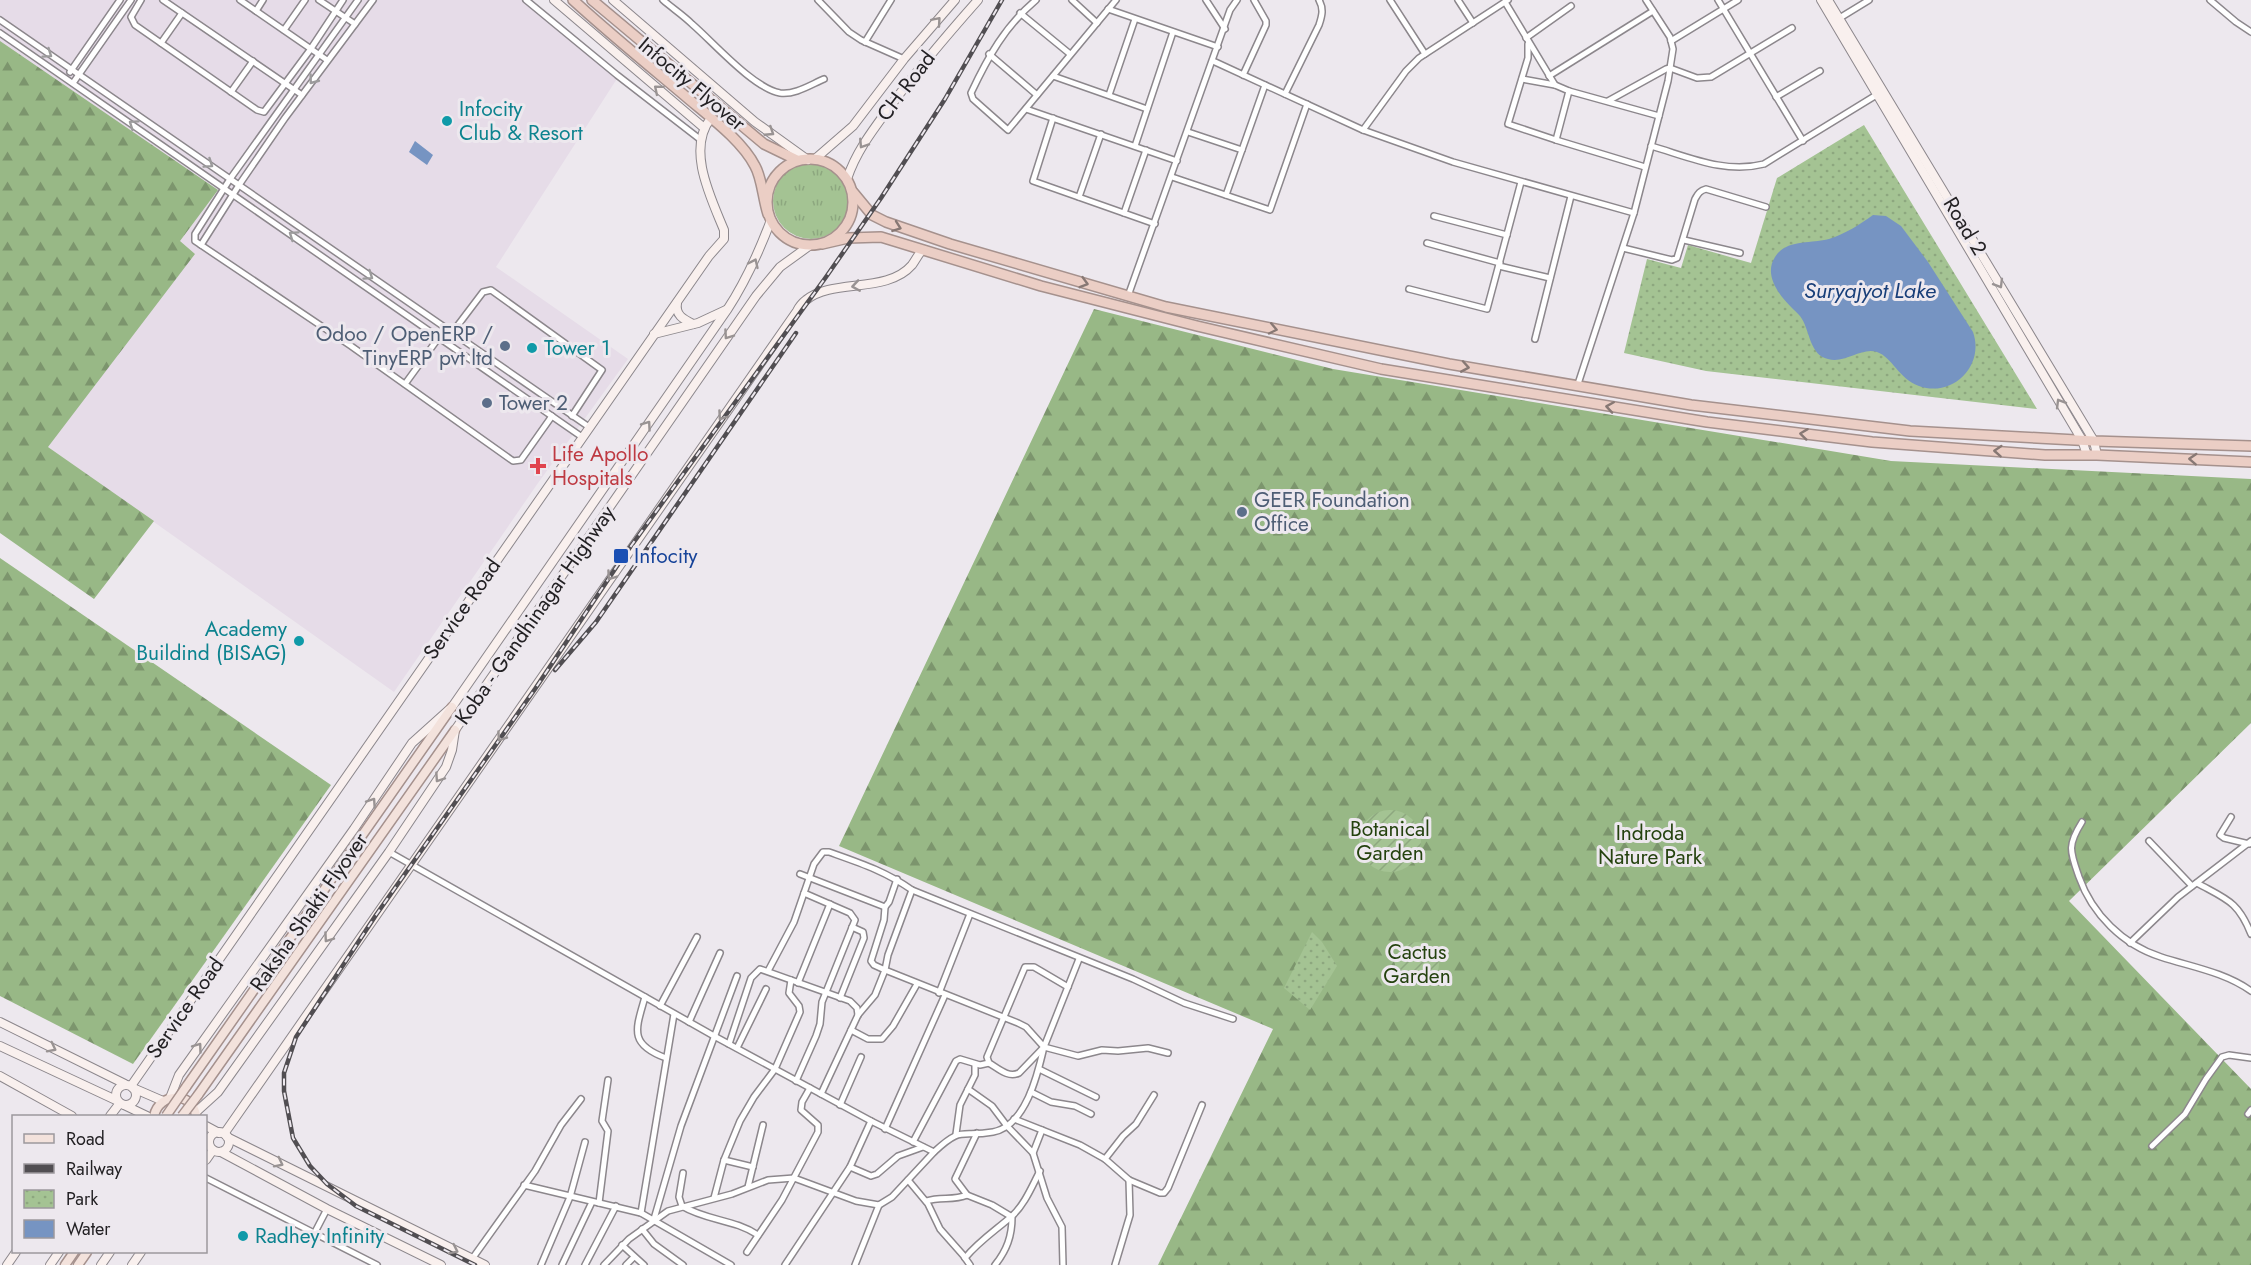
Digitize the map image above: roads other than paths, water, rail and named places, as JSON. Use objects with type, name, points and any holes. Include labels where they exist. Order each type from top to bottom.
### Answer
[{"type":"highway","name":"Infocity Flyover","points":[[573,0],[711,118],[741,147],[755,165],[770,217]]},
{"type":"highway","name":"Infocity Flyover","points":[[592,0],[764,144],[797,160]]},
{"type":"highway","points":[[2251,446],[2094,441],[1910,431],[1691,405],[1577,387],[1415,358],[1166,307],[950,244],[872,215],[853,192],[848,180],[833,166],[812,159],[797,160],[783,168],[770,186],[767,200],[770,217],[783,237],[795,243],[809,246],[864,236],[881,237],[1041,286],[1197,326],[1392,371],[1685,418],[1860,441],[2045,454],[2251,462]]},
{"type":"highway","points":[[822,244],[834,239],[844,230],[851,218],[854,205],[853,192]]},
{"type":"main road","name":"Raksha Shakti Flyover","points":[[167,1115],[452,707]]},
{"type":"main road","name":"Raksha Shakti Flyover","points":[[184,1115],[433,759],[456,730]]},
{"type":"main road","points":[[154,1115],[156,1108],[166,1099],[176,1097],[187,1101],[196,1114]]},
{"type":"street","points":[[66,78],[120,0]]},
{"type":"street","points":[[73,83],[131,0]]},
{"type":"street","points":[[141,0],[132,12],[131,21],[257,110],[264,112],[310,50],[343,0]]},
{"type":"street","points":[[163,0],[302,94]]},
{"type":"street","points":[[240,0],[327,60]]},
{"type":"street","points":[[256,11],[263,0]]},
{"type":"street","points":[[284,30],[304,0]]},
{"type":"street","points":[[319,0],[355,24]]},
{"type":"street","points":[[358,0],[230,179],[195,234],[195,241],[517,462],[522,460],[552,416]]},
{"type":"street","points":[[201,245],[302,94],[373,0]]},
{"type":"street","points":[[525,0],[701,140]]},
{"type":"street","points":[[554,0],[703,127],[711,118]]},
{"type":"street","points":[[613,0],[755,122],[812,159]]},
{"type":"street","points":[[818,0],[838,23],[865,42],[904,58]]},
{"type":"street","points":[[883,0],[888,6]]},
{"type":"street","points":[[865,42],[891,0]]},
{"type":"street","name":"CH Road","points":[[812,159],[853,126],[904,58],[955,0]]},
{"type":"street","name":"CH Road","points":[[848,180],[852,165],[866,139],[935,47],[978,0]]},
{"type":"street","points":[[1036,0],[1020,13],[989,54],[971,93],[973,99],[1008,130],[1116,0]]},
{"type":"street","points":[[1072,0],[1097,22]]},
{"type":"street","points":[[1128,296],[1230,10],[1238,0]]},
{"type":"street","points":[[1243,75],[1266,25],[1254,0]]},
{"type":"street","points":[[1285,94],[1323,14],[1319,0]]},
{"type":"street","points":[[1390,0],[1425,54]]},
{"type":"street","points":[[1458,0],[1473,23]]},
{"type":"street","points":[[1577,387],[1634,213],[1670,68],[1671,41],[1646,0]]},
{"type":"street","points":[[1718,0],[1803,141]]},
{"type":"street","points":[[1671,41],[1738,0]]},
{"type":"street","name":"Road 2","points":[[1821,0],[1836,20],[1960,236],[2092,455]]},
{"type":"street","name":"Road 2","points":[[1828,0],[1836,20]]},
{"type":"street","points":[[1855,0],[1858,6]]},
{"type":"street","points":[[1836,20],[1869,0]]},
{"type":"street","points":[[2211,0],[2235,22],[2251,32]]},
{"type":"street","points":[[667,1],[741,70],[770,90],[793,93],[824,79]]},
{"type":"street","points":[[1205,1],[1224,29]]},
{"type":"street","points":[[1362,130],[1406,70],[1425,54],[1506,1],[1526,39],[1555,85]]},
{"type":"street","points":[[1526,39],[1571,6]]},
{"type":"street","points":[[1108,9],[1218,47]]},
{"type":"street","points":[[1549,76],[1653,11]]},
{"type":"street","points":[[161,43],[182,13]]},
{"type":"street","points":[[1020,13],[1070,54]]},
{"type":"street","points":[[1108,95],[1135,18]]},
{"type":"street","points":[[0,20],[589,428]]},
{"type":"street","points":[[1608,102],[1670,68],[1697,78],[1711,78],[1792,28]]},
{"type":"street","points":[[1135,146],[1173,32]]},
{"type":"street","points":[[0,33],[582,437]]},
{"type":"street","points":[[1526,39],[1528,58],[1508,124],[1645,167]]},
{"type":"street","points":[[989,54],[1037,95]]},
{"type":"street","points":[[231,92],[253,61]]},
{"type":"street","points":[[1213,61],[1362,130],[1453,162],[1634,213]]},
{"type":"street","points":[[1776,97],[1820,71]]},
{"type":"street","points":[[1053,76],[1147,109]]},
{"type":"street","points":[[1522,79],[1555,85],[1659,116]]},
{"type":"street","points":[[1226,195],[1265,85]]},
{"type":"street","points":[[1556,140],[1569,91]]},
{"type":"street","points":[[1651,146],[1726,168],[1746,169],[1764,164],[1879,93]]},
{"type":"street","name":"Road 2","points":[[1879,93],[2094,441],[2092,455]]},
{"type":"street","points":[[1172,177],[1270,210],[1307,104]]},
{"type":"street","points":[[1026,109],[1177,161]]},
{"type":"street","points":[[1053,118],[1033,181],[1155,224]]},
{"type":"street","name":"Service Road","points":[[130,1086],[654,334],[709,256],[724,239],[724,230],[702,168],[703,127]]},
{"type":"street","points":[[1188,132],[1242,150]]},
{"type":"street","points":[[1079,197],[1101,134]]},
{"type":"street","points":[[1124,213],[1146,150]]},
{"type":"street","points":[[1409,289],[1487,309],[1521,182]]},
{"type":"street","points":[[1623,248],[1672,260],[1677,258],[1695,200],[1702,190],[1706,189],[1766,207]]},
{"type":"street","points":[[1535,339],[1571,196]]},
{"type":"street","points":[[1434,216],[1507,235]]},
{"type":"street","name":"Koba - Gandhinagar Highway","points":[[166,1099],[179,1075],[354,830],[412,743],[452,707],[727,310],[747,276],[770,217]]},
{"type":"street","points":[[1684,240],[1740,253]]},
{"type":"street","points":[[1427,243],[1550,278]]},
{"type":"street","name":"Koba - Gandhinagar Highway","points":[[196,1114],[218,1092],[388,852],[446,767],[456,730],[768,279],[780,267],[809,246]]},
{"type":"street","points":[[212,1149],[210,1138],[223,1135],[797,311],[806,300],[820,292],[861,286],[898,274],[910,267],[922,250]]},
{"type":"street","points":[[452,333],[483,292],[491,290],[602,370],[572,416]]},
{"type":"street","points":[[677,302],[678,314],[682,319],[693,324]]},
{"type":"street","points":[[654,334],[693,324],[727,310]]},
{"type":"street","points":[[405,384],[445,328]]},
{"type":"street","points":[[2231,817],[2220,835],[2224,838],[2250,843]]},
{"type":"street","points":[[2082,822],[2072,839],[2071,853],[2086,896],[2106,922],[2130,943],[2161,957],[2219,974],[2251,991]]},
{"type":"street","points":[[2149,841],[2194,884],[2236,906],[2244,917],[2251,934]]},
{"type":"street","points":[[2130,943],[2178,897],[2250,843]]},
{"type":"street","points":[[388,852],[714,1036],[871,1121],[934,1152]]},
{"type":"street","points":[[768,971],[794,922],[819,855],[829,852],[878,870],[897,879],[912,890],[1133,979],[1184,1003],[1233,1019]]},
{"type":"street","points":[[800,874],[885,907]]},
{"type":"street","points":[[897,879],[885,907],[884,920],[871,961],[874,965],[1026,1027],[1044,1047],[1078,1056],[1102,1050],[1148,1048],[1168,1053]]},
{"type":"street","points":[[821,1094],[858,1015],[875,995],[912,890]]},
{"type":"street","points":[[796,1080],[818,1030],[825,994],[852,927],[854,916],[804,893]]},
{"type":"street","points":[[798,983],[830,904]]},
{"type":"street","points":[[885,1128],[942,994],[970,914]]},
{"type":"street","points":[[840,998],[864,938],[863,932],[852,927]]},
{"type":"street","points":[[660,1006],[697,937]]},
{"type":"street","points":[[689,1022],[720,953]]},
{"type":"street","points":[[855,1265],[879,1205],[892,1197],[934,1152],[956,1134],[996,1132],[1014,1119],[1031,1092],[1044,1047],[1079,959]]},
{"type":"street","points":[[989,1064],[987,1057],[1024,967],[1034,967],[1068,987]]},
{"type":"street","points":[[729,1044],[751,978],[756,970],[768,971],[840,998],[854,1005],[858,1015]]},
{"type":"street","points":[[654,1220],[681,1126],[737,976]]},
{"type":"street","points":[[714,1198],[724,1160],[740,1121],[775,1069],[800,1012],[799,1006],[789,993],[791,980]]},
{"type":"street","points":[[851,1030],[868,1039],[882,1039],[893,1026],[917,984]]},
{"type":"street","points":[[737,1048],[766,989]]},
{"type":"street","points":[[645,997],[636,1037],[646,1049],[666,1058]]},
{"type":"street","points":[[640,1213],[674,1014]]},
{"type":"street","points":[[0,1022],[130,1086],[166,1099]]},
{"type":"street","points":[[0,1046],[145,1115]]},
{"type":"street","points":[[913,1142],[956,1061],[960,1059],[975,1064],[989,1064],[1014,1076],[1044,1047]]},
{"type":"street","points":[[2152,1146],[2185,1114],[2206,1078],[2222,1057],[2229,1054],[2251,1058]]},
{"type":"street","points":[[840,1104],[861,1057]]},
{"type":"street","points":[[956,1134],[960,1105],[975,1075],[975,1064]]},
{"type":"street","points":[[1039,1069],[1096,1097]]},
{"type":"street","points":[[0,1076],[70,1115]]},
{"type":"street","points":[[599,1203],[608,1131],[602,1121],[608,1080]]},
{"type":"street","points":[[121,1103],[115,1095],[117,1089],[130,1086]]},
{"type":"street","points":[[111,1115],[121,1103],[134,1101],[136,1095],[130,1086]]},
{"type":"street","points":[[747,1252],[794,1178],[819,1129],[816,1122],[801,1110],[802,1102],[810,1088]]},
{"type":"street","points":[[968,1089],[992,1106],[1007,1126],[1033,1153],[1047,1198],[1062,1227],[1064,1265]]},
{"type":"street","points":[[1031,1092],[1051,1102],[1075,1106],[1091,1114]]},
{"type":"street","points":[[1105,1160],[1123,1136],[1136,1124],[1154,1095]]},
{"type":"street","points":[[472,1259],[525,1185],[561,1125],[581,1099]]},
{"type":"street","points":[[1014,1119],[1080,1145],[1105,1160],[1129,1180],[1160,1193],[1168,1188],[1202,1105]]},
{"type":"street","points":[[785,1265],[850,1167],[871,1121]]},
{"type":"street","points":[[748,1187],[762,1125]]},
{"type":"street","points":[[207,1127],[485,1265]]},
{"type":"street","points":[[1033,1153],[1042,1130]]},
{"type":"street","points":[[977,1132],[955,1179],[967,1195],[992,1204],[1012,1217]]},
{"type":"street","points":[[212,1149],[227,1147],[223,1135]]},
{"type":"street","points":[[541,1265],[570,1197],[585,1142]]},
{"type":"street","points":[[850,1167],[871,1176],[877,1174],[898,1156],[923,1147]]},
{"type":"street","points":[[212,1149],[428,1261],[441,1265]]},
{"type":"street","points":[[724,1160],[753,1167]]},
{"type":"street","points":[[965,1257],[1020,1208],[1040,1171]]},
{"type":"street","points":[[683,1173],[679,1197],[682,1206],[700,1216],[741,1225],[758,1235]]},
{"type":"street","points":[[604,1265],[622,1245],[668,1211],[768,1180],[794,1178],[856,1201],[879,1205]]},
{"type":"street","points":[[207,1179],[377,1265]]},
{"type":"street","points":[[908,1180],[926,1201],[940,1229],[965,1257],[969,1265]]},
{"type":"street","points":[[1115,1265],[1130,1215],[1129,1180]]},
{"type":"street","points":[[525,1185],[640,1213],[731,1265]]},
{"type":"street","points":[[926,1201],[938,1198],[955,1199],[967,1195]]},
{"type":"street","points":[[562,1265],[592,1202]]},
{"type":"street","points":[[585,1265],[616,1206]]},
{"type":"street","points":[[314,1234],[327,1209]]},
{"type":"street","points":[[995,1265],[1005,1251],[1012,1232],[1012,1217]]},
{"type":"street","points":[[642,1229],[659,1249],[683,1265]]},
{"type":"street","points":[[622,1245],[644,1265]]},
{"type":"street","points":[[626,1265],[634,1257]]},
{"type":"street","points":[[420,1265],[428,1261]]},
{"type":"water","points":[[415,141],[433,155],[427,165],[409,152]]},
{"type":"water","name":"Suryajyot Lake","points":[[1873,215],[1886,216],[1901,226],[1928,262],[1973,332],[1975,345],[1970,367],[1954,383],[1931,389],[1919,386],[1912,383],[1887,358],[1877,352],[1865,352],[1834,360],[1822,357],[1814,348],[1805,324],[1775,285],[1771,271],[1772,264],[1780,251],[1799,243],[1835,237]]},
{"type":"railway","points":[[475,1265],[356,1206],[327,1184],[310,1166],[293,1138],[284,1091],[284,1073],[296,1037],[376,915],[535,689],[623,557],[881,198],[945,99],[1002,0]]},
{"type":"railway","points":[[555,670],[596,622],[796,333]]},
{"type":"place","name":"Infocity Club & Resort","points":[[447,121]]},
{"type":"place","name":"Odoo / OpenERP / TinyERP pvt ltd","points":[[505,346]]},
{"type":"place","name":"Tower 1","points":[[532,348]]},
{"type":"place","name":"Tower 2","points":[[487,403]]},
{"type":"place","name":"Life Apollo Hospitals","points":[[538,466]]},
{"type":"place","name":"GEER Foundation Office","points":[[1242,512]]},
{"type":"place","name":"Infocity","points":[[621,556]]},
{"type":"place","name":"Academy Buildind (BISAG)","points":[[299,641]]},
{"type":"place","name":"Radhey Infinity","points":[[243,1236]]},
{"type":"park label","name":"Botanical Garden","points":[[1390,841]]},
{"type":"park label","name":"Indroda Nature Park","points":[[1650,845]]},
{"type":"park label","name":"Cactus Garden","points":[[1417,964]]}]
